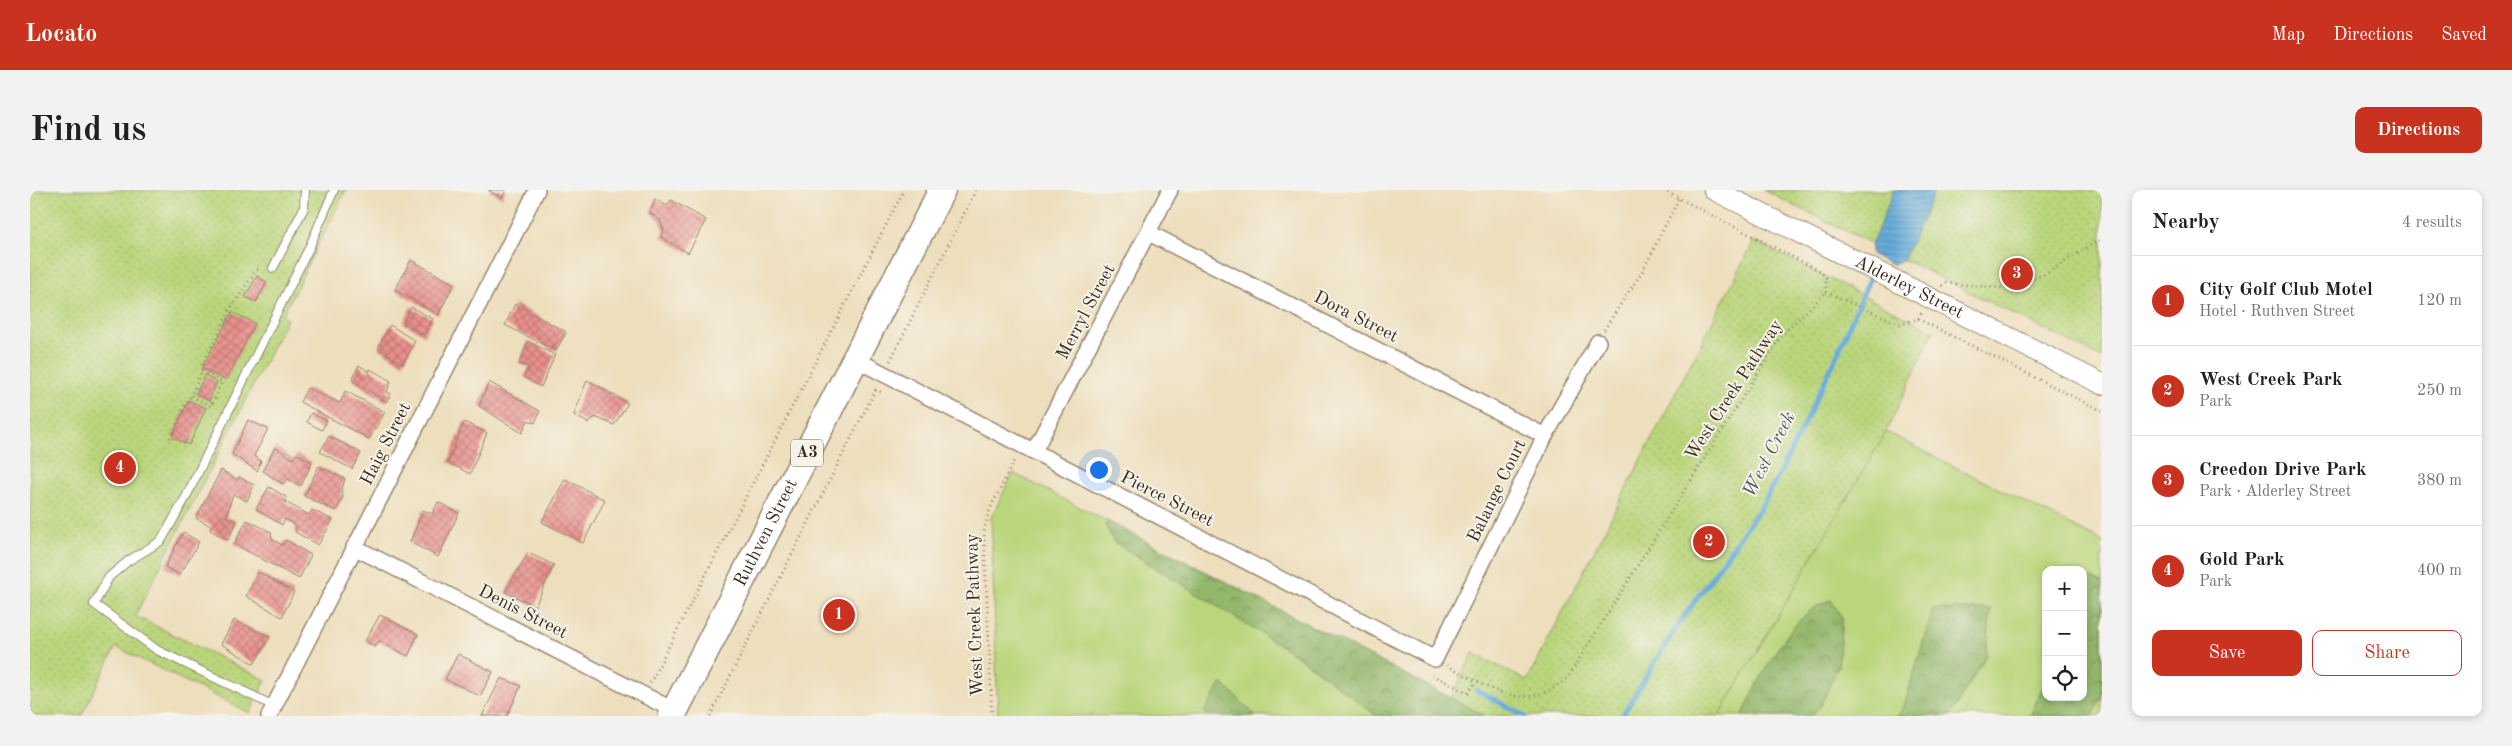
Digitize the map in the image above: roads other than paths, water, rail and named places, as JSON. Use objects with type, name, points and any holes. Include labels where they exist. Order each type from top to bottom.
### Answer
[{"type":"highway","name":"Ruthven Street","points":[[673,713],[942,190]]},
{"type":"street","name":"Haig Street","points":[[272,711],[537,190]]},
{"type":"street","name":"Merryl Street","points":[[1034,451],[1170,190]]},
{"type":"street","name":"Alderley Street","points":[[1714,190],[2102,384]]},
{"type":"street","name":"Dora Street","points":[[1149,232],[1545,436]]},
{"type":"street","name":"Balange Court","points":[[1435,659],[1545,436],[1598,342]]},
{"type":"street","name":"Pierce Street","points":[[855,359],[1435,659]]},
{"type":"street","name":"Denis Street","points":[[354,547],[644,695],[673,713]]},
{"type":"lane","points":[[273,268],[304,208],[305,190]]},
{"type":"lane","points":[[272,711],[157,650],[94,604],[109,577],[128,561],[161,541],[186,497],[305,256],[334,190]]},
{"type":"water","points":[[1894,190],[1935,190],[1904,259],[1892,265],[1871,254],[1871,246]]},
{"type":"waterway","name":"West Creek","points":[[1622,716],[1674,631],[1761,507],[1778,477],[1833,364],[1872,273]]},
{"type":"waterway","points":[[1476,690],[1525,716]]},
{"type":"place","name":"Creedon Drive Park","points":[[2017,274]]},
{"type":"place","name":"Gold Park","points":[[120,468]]},
{"type":"place","name":"West Creek Park","points":[[1709,542]]},
{"type":"place","name":"City Golf Club Motel","points":[[839,615]]}]
